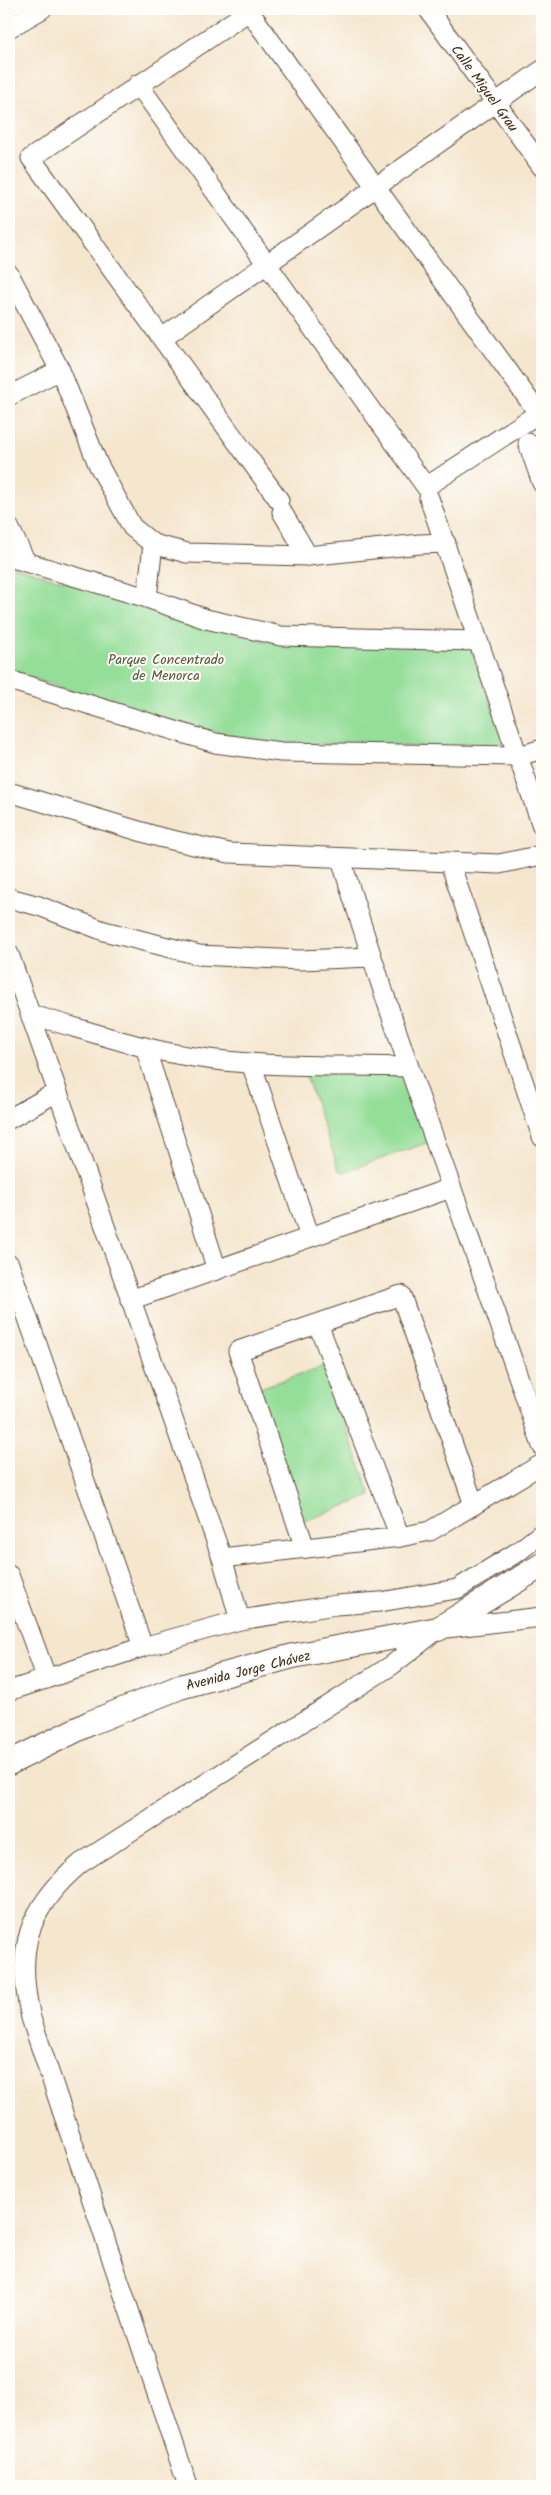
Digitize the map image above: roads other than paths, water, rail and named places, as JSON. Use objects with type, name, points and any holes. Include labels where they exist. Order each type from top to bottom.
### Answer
[{"type":"main road","name":"Avenida Jorge Chávez","points":[[9,1763],[90,1723],[180,1687],[293,1656],[438,1629],[542,1565]]},
{"type":"street","points":[[9,28],[42,9]]},
{"type":"street","name":"Calle Miguel Grau","points":[[428,9],[542,167]]},
{"type":"street","points":[[308,556],[280,506],[162,338],[31,158],[138,84],[249,11],[540,412],[428,493]]},
{"type":"street","points":[[162,338],[542,70]]},
{"type":"street","points":[[138,84],[268,264],[428,493],[542,826]]},
{"type":"street","points":[[9,274],[14,297],[60,370],[98,464],[132,527],[152,544],[188,553],[308,556],[446,543]]},
{"type":"street","points":[[9,396],[60,370]]},
{"type":"street","points":[[528,443],[542,483]]},
{"type":"street","points":[[9,527],[17,559],[147,598],[206,619],[281,636],[477,640]]},
{"type":"street","points":[[147,598],[152,544]]},
{"type":"street","points":[[9,680],[215,743],[281,752],[519,756],[542,749]]},
{"type":"street","points":[[9,792],[159,838],[229,854],[499,864],[542,855]]},
{"type":"street","points":[[341,858],[371,957],[408,1066],[540,1433]]},
{"type":"street","points":[[450,863],[542,1137]]},
{"type":"street","points":[[9,898],[39,906],[104,931],[199,955],[300,960],[371,957]]},
{"type":"street","points":[[9,954],[222,1558],[240,1620]]},
{"type":"street","points":[[32,1016],[145,1047],[194,1057],[251,1064],[408,1066]]},
{"type":"street","points":[[145,1047],[218,1270]]},
{"type":"street","points":[[251,1064],[310,1236]]},
{"type":"street","points":[[9,1119],[57,1092]]},
{"type":"street","points":[[130,1300],[451,1188]]},
{"type":"street","points":[[9,1264],[143,1647]]},
{"type":"street","points":[[305,1548],[238,1351],[401,1295],[474,1504]]},
{"type":"street","points":[[318,1324],[400,1537]]},
{"type":"street","points":[[222,1558],[400,1537],[430,1531],[542,1464]]},
{"type":"street","points":[[9,1691],[143,1647],[240,1620],[336,1604],[380,1602],[457,1589],[519,1551],[542,1533]]},
{"type":"street","points":[[9,1575],[47,1679]]},
{"type":"street","points":[[188,2486],[31,2018],[24,1991],[23,1969],[26,1943],[41,1905],[52,1890],[81,1862],[376,1676],[438,1629],[542,1617]]},
{"type":"park label","name":"Parque Concentrado de Menorca","points":[[166,668]]}]
